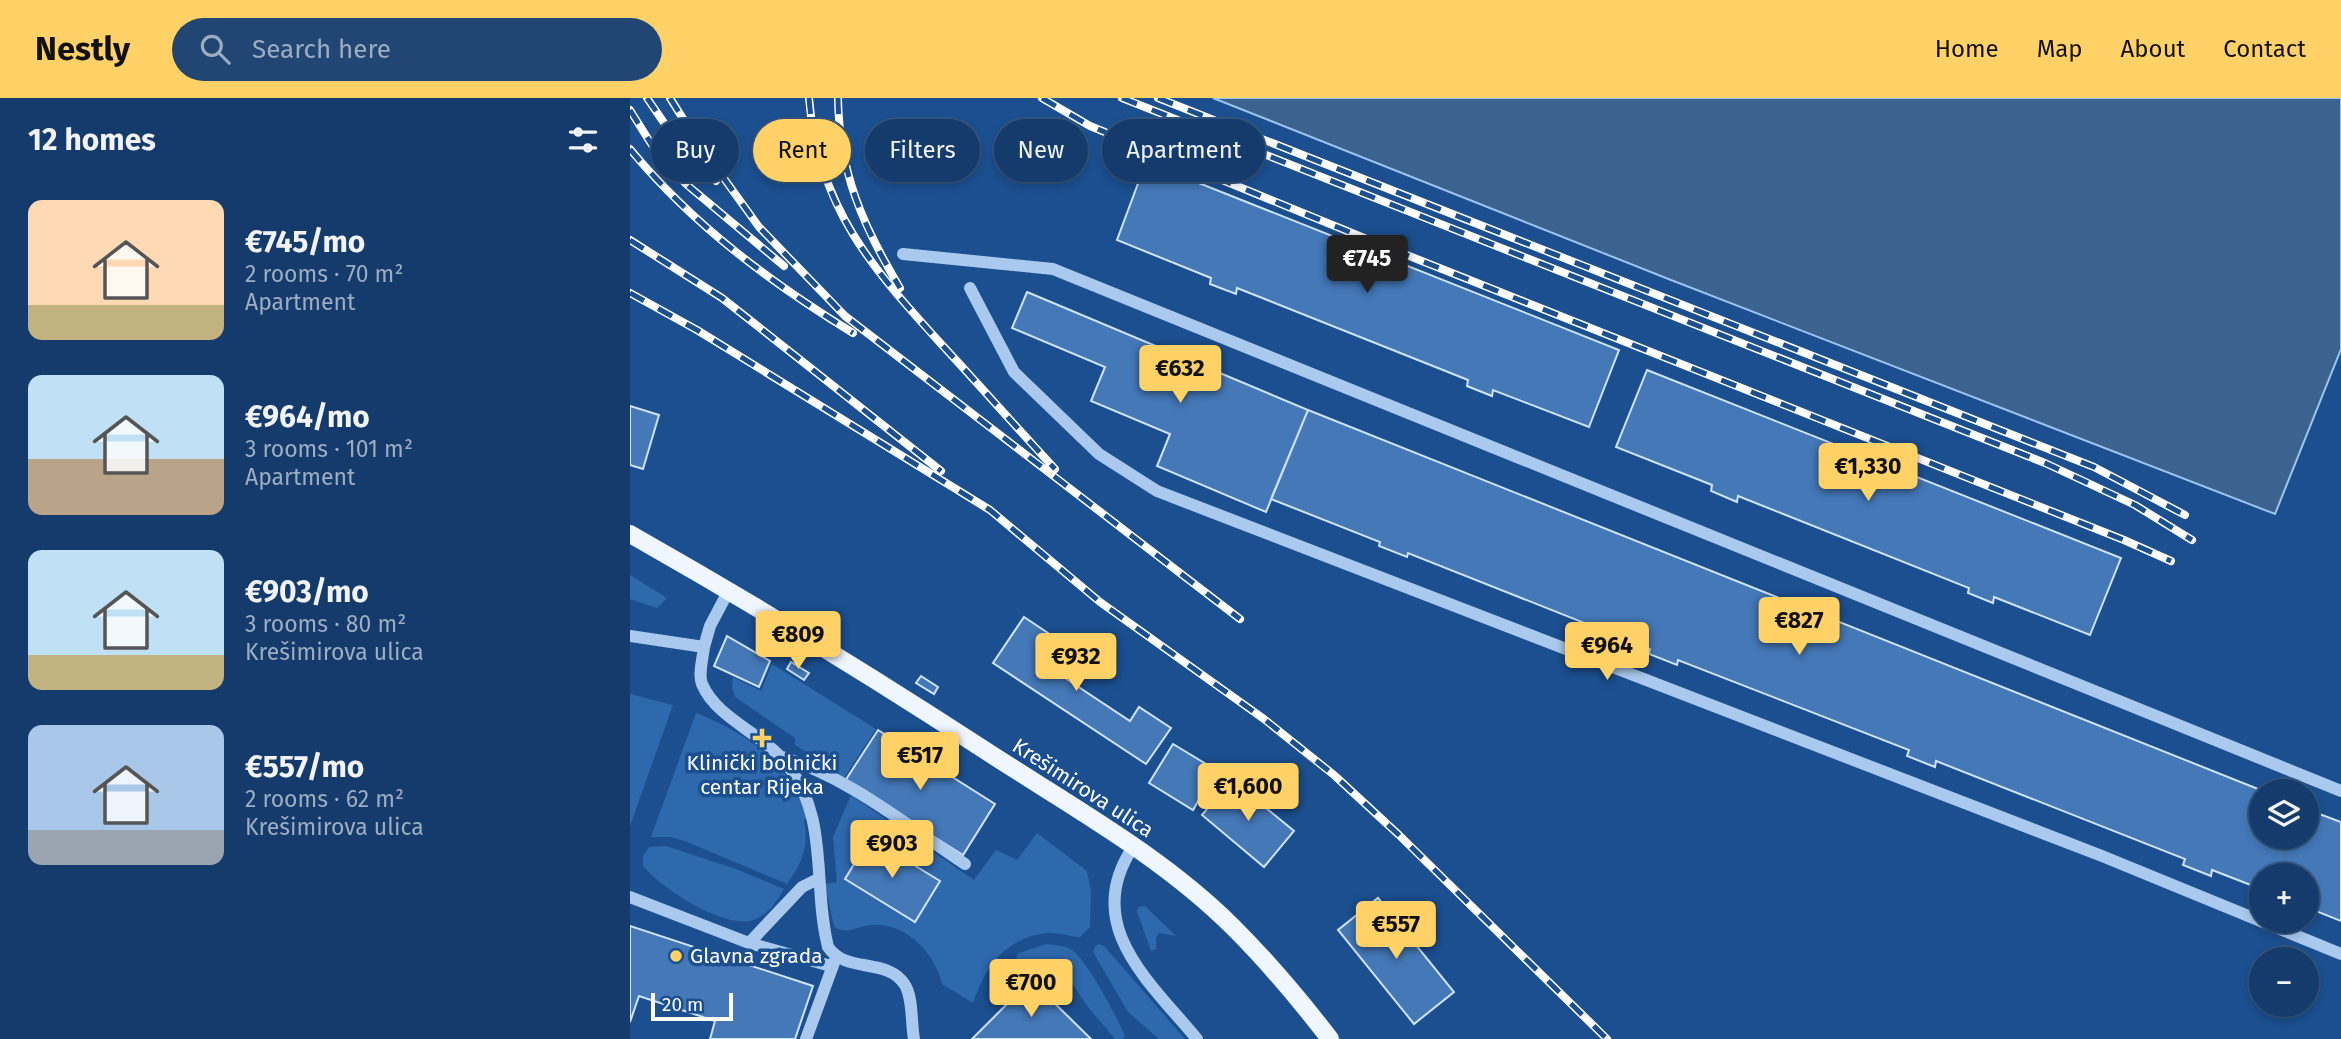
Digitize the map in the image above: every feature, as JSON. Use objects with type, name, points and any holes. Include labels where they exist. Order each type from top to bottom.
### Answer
[{"type":"main road","name":"Krešimirova ulica","points":[[630,534],[729,590],[937,719],[1133,847],[1232,926],[1302,1003],[1330,1039]]},
{"type":"street","points":[[904,254],[1053,270],[2341,791]]},
{"type":"street","points":[[970,288],[1014,372],[1099,454],[1157,491],[2089,851],[2341,954]]},
{"type":"street","points":[[729,590],[710,626],[704,647],[701,682],[719,710],[760,736],[779,755],[806,793],[814,815],[825,934],[834,961],[806,1039]]},
{"type":"street","points":[[630,636],[704,647]]},
{"type":"street","points":[[779,755],[808,764],[838,780],[965,864]]},
{"type":"street","points":[[1133,847],[1119,875],[1115,892],[1113,914],[1118,932],[1134,962],[1197,1039]]},
{"type":"street","points":[[748,943],[802,887],[818,879]]},
{"type":"street","points":[[630,897],[748,943],[885,969],[898,976],[907,986],[914,1039]]},
{"type":"shaded area","points":[[1213,98],[2341,98],[2341,349],[2275,514],[1671,280]]},
{"type":"shaded area","points":[[630,575],[667,598],[657,608],[630,599]]},
{"type":"shaded area","points":[[772,664],[876,729],[844,778],[811,762],[809,754],[795,745],[795,738],[735,697],[733,677],[761,691]]},
{"type":"shaded area","points":[[630,694],[673,705],[630,826]]},
{"type":"shaded area","points":[[696,713],[732,730],[764,752],[790,781],[800,799],[808,818],[804,820],[805,846],[801,861],[787,884],[687,842],[671,837],[651,837]]},
{"type":"shaded area","points":[[851,795],[974,880],[996,850],[1017,860],[1037,833],[1087,871],[1091,891],[1090,927],[1080,937],[1047,933],[1032,936],[1009,948],[991,966],[973,1003],[942,984],[924,949],[903,932],[878,925],[846,931],[834,927],[825,884],[837,882],[833,837]]},
{"type":"shaded area","points":[[666,846],[736,869],[784,889],[768,911],[754,920],[727,919],[710,913],[678,895],[643,866],[643,856],[649,847]]},
{"type":"shaded area","points":[[1145,906],[1176,936],[1159,933],[1156,949],[1151,951],[1137,911],[1139,907]]},
{"type":"shaded area","points":[[1046,944],[1067,948],[1079,957],[1116,1016],[1125,1036],[1122,1039],[1115,1039],[1069,979],[1056,971],[1016,962],[1017,954]]},
{"type":"shaded area","points":[[1099,944],[1104,946],[1185,1039],[1159,1039],[1128,1012],[1093,952]]},
{"type":"building","points":[[1139,182],[1196,182],[1619,350],[1589,427],[1493,390],[1492,396],[1467,386],[1468,380],[1237,288],[1236,294],[1210,284],[1211,278],[1117,240]]},
{"type":"building","points":[[1027,292],[1308,410],[1266,512],[1157,466],[1170,434],[1091,401],[1105,367],[1012,328]]},
{"type":"building","points":[[1647,370],[2121,558],[2090,635],[1994,597],[1993,603],[1968,593],[1969,588],[1738,496],[1737,502],[1711,491],[1712,485],[1616,447]]},
{"type":"building","points":[[630,406],[659,415],[643,469],[630,465]]},
{"type":"building","points":[[1308,410],[2249,785],[2249,849],[2319,849],[2319,814],[2341,822],[2341,921],[2319,912],[2319,863],[2249,863],[2249,884],[2212,870],[2211,876],[2183,865],[2185,859],[1936,761],[1935,767],[1907,756],[1909,750],[1678,660],[1677,665],[1649,654],[1650,649],[1408,553],[1407,557],[1379,546],[1380,542],[1271,499]]},
{"type":"building","points":[[1024,617],[1063,643],[1047,666],[1130,721],[1139,707],[1171,728],[1146,764],[993,663]]},
{"type":"building","points":[[727,636],[770,661],[759,687],[714,666]]},
{"type":"building","points":[[791,662],[809,673],[804,680],[787,669]]},
{"type":"building","points":[[921,676],[938,687],[934,694],[916,683]]},
{"type":"building","points":[[878,730],[995,804],[963,855],[845,781]]},
{"type":"building","points":[[1173,744],[1216,770],[1193,810],[1149,783]]},
{"type":"building","points":[[1232,780],[1294,831],[1264,867],[1202,815]]},
{"type":"building","points":[[870,838],[940,881],[915,922],[845,879]]},
{"type":"building","points":[[1378,898],[1454,992],[1414,1024],[1338,930]]},
{"type":"building","name":"Glavna zgrada","points":[[630,926],[813,986],[795,1039],[710,1039],[715,1021],[639,996],[630,1022]]},
{"type":"building","points":[[1031,980],[1091,1039],[972,1039]]},
{"type":"railway","points":[[647,98],[661,119]]},
{"type":"railway","points":[[670,98],[697,141],[759,227],[845,316],[1240,619]]},
{"type":"railway","points":[[809,98],[814,137],[824,172],[837,205],[872,263],[918,318],[1055,469]]},
{"type":"railway","points":[[838,98],[839,125],[848,174],[864,220],[900,288]]},
{"type":"railway","points":[[1042,98],[1090,126],[2171,561]]},
{"type":"railway","points":[[1122,98],[2045,463],[2135,505],[2192,540]]},
{"type":"railway","points":[[1158,98],[2094,467],[2185,515]]},
{"type":"railway","points":[[630,110],[655,150],[686,184],[784,266]]},
{"type":"railway","points":[[630,149],[654,177],[706,227],[792,293],[853,333]]},
{"type":"railway","points":[[630,240],[722,298],[941,471]]},
{"type":"railway","points":[[630,293],[697,330],[990,510],[1100,602],[1264,719],[1334,775],[1399,835],[1607,1039]]},
{"type":"place","name":"Klinički bolnički centar Rijeka","points":[[762,738]]},
{"type":"place","name":"Glavna zgrada","points":[[676,956]]}]
